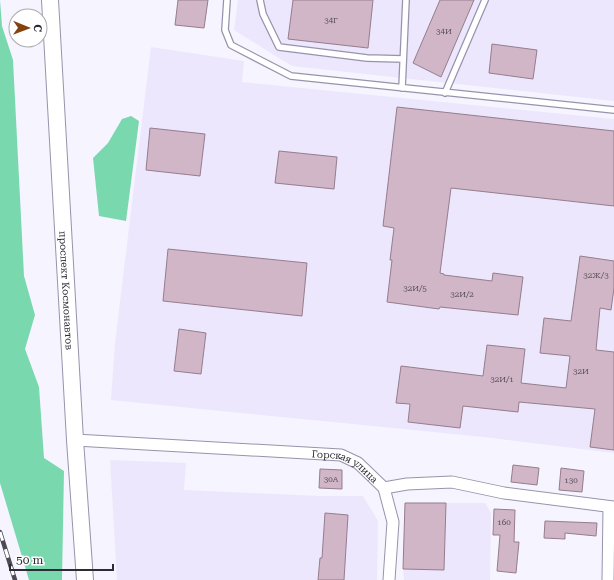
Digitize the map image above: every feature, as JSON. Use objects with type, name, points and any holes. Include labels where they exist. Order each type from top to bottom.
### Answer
[{"type":"main road","name":"проспект Космонавтов","points":[[50,0],[75,440],[85,580]]},
{"type":"street","name":"Горская улица","points":[[75,440],[341,455],[358,463],[384,488],[407,484],[452,482],[504,494],[611,507],[608,580]]},
{"type":"street","points":[[384,488],[393,522],[389,580]]},
{"type":"lane","points":[[227,0],[225,30],[231,45],[291,76],[614,110]]},
{"type":"lane","points":[[260,0],[263,14],[279,47],[367,58],[403,59]]},
{"type":"lane","points":[[402,88],[406,0]]},
{"type":"lane","points":[[445,93],[485,0]]},
{"type":"shaded area","points":[[238,0],[614,0],[614,101],[292,66],[234,30]]},
{"type":"shaded area","points":[[151,47],[244,61],[242,82],[614,119],[614,453],[484,437],[111,400],[115,343]]},
{"type":"shaded area","points":[[110,460],[186,463],[184,490],[320,496],[363,496],[378,521],[377,580],[117,580]]},
{"type":"shaded area","points":[[405,503],[485,503],[491,513],[490,580],[404,580]]},
{"type":"green space","points":[[0,0],[2,26],[13,60],[24,276],[35,315],[25,349],[39,387],[44,458],[64,471],[62,580],[29,580],[0,483]]},
{"type":"green space","points":[[131,116],[139,121],[126,221],[99,216],[93,158],[108,143],[122,119]]},
{"type":"building","points":[[178,0],[208,0],[204,28],[175,25]]},
{"type":"building","points":[[293,0],[373,0],[368,48],[288,39]]},
{"type":"building","points":[[440,0],[474,0],[441,77],[413,63]]},
{"type":"building","points":[[492,44],[537,50],[533,79],[489,73]]},
{"type":"building","points":[[397,107],[614,131],[614,206],[451,188],[440,273],[444,275],[492,281],[493,273],[523,277],[518,315],[440,307],[439,309],[387,302],[394,228],[383,226]]},
{"type":"building","points":[[150,128],[205,134],[200,176],[146,170]]},
{"type":"building","points":[[279,151],[337,157],[334,189],[275,183]]},
{"type":"building","points":[[168,249],[307,263],[302,316],[163,301]]},
{"type":"building","points":[[580,256],[614,261],[614,288],[611,310],[600,308],[596,350],[614,352],[614,450],[590,447],[595,409],[519,402],[518,412],[463,406],[460,428],[408,422],[410,404],[396,403],[401,366],[483,376],[487,345],[525,349],[521,383],[566,388],[570,356],[540,353],[544,318],[571,321]]},
{"type":"building","points":[[179,329],[206,333],[201,374],[174,371]]},
{"type":"building","points":[[513,465],[539,468],[537,485],[511,482]]},
{"type":"building","points":[[561,468],[584,471],[582,492],[559,490]]},
{"type":"building","points":[[320,469],[342,470],[342,489],[319,488]]},
{"type":"building","points":[[405,503],[446,503],[444,570],[403,569]]},
{"type":"building","points":[[494,509],[515,510],[514,542],[519,542],[516,573],[497,571],[500,535],[493,535]]},
{"type":"building","points":[[325,513],[348,515],[344,580],[318,580],[320,558],[322,558]]},
{"type":"building","points":[[545,521],[597,523],[596,536],[565,533],[565,539],[544,538]]},
{"type":"railway","points":[[0,532],[15,580]]}]
